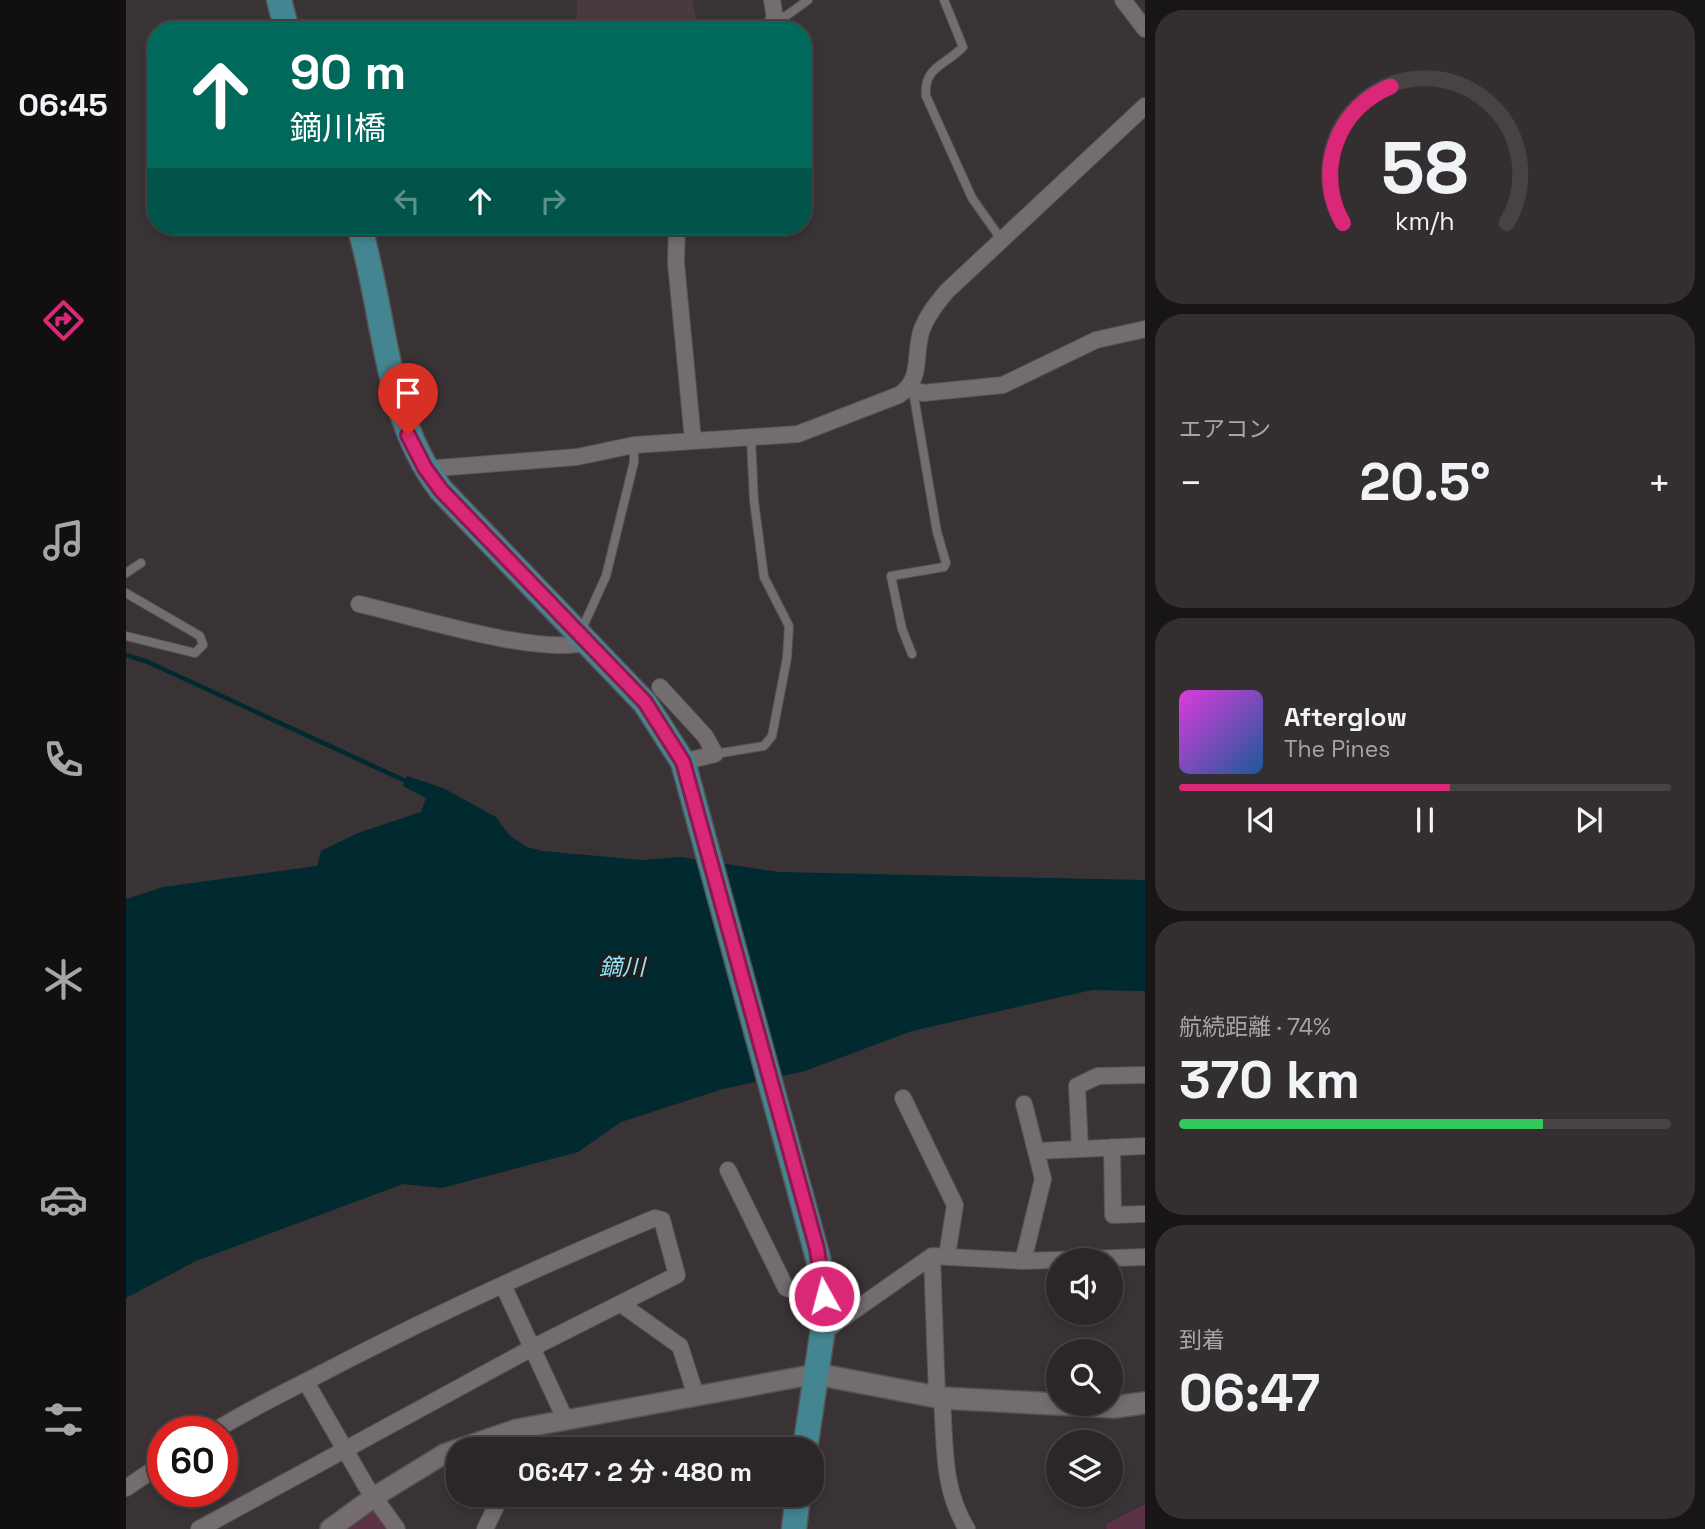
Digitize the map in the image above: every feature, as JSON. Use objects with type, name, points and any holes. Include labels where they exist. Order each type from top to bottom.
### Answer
[{"type":"main road","points":[[279,0],[285,21]]},
{"type":"main road","points":[[361,235],[375,284],[398,407],[425,468],[441,490],[645,702],[684,766],[817,1249],[824,1296],[822,1334],[807,1437]]},
{"type":"main road","points":[[816,1374],[940,1397],[1114,1407],[1145,1403]]},
{"type":"main road","points":[[793,1529],[796,1507]]},
{"type":"street","points":[[771,21],[772,0]]},
{"type":"street","points":[[1123,0],[1145,29]]},
{"type":"street","points":[[911,390],[918,365],[920,332],[929,313],[947,291],[1145,106]]},
{"type":"street","points":[[677,235],[676,263],[693,440]]},
{"type":"street","points":[[425,468],[577,457],[634,445],[798,433],[911,390],[923,393],[1003,385],[1096,340],[1145,329]]},
{"type":"street","points":[[359,604],[543,646],[575,646],[583,638]]},
{"type":"street","points":[[660,687],[705,736],[715,754],[684,766]]},
{"type":"street","points":[[1080,1149],[1077,1086],[1098,1076],[1145,1075]]},
{"type":"street","points":[[903,1098],[956,1205],[939,1256],[940,1397],[950,1493],[967,1529]]},
{"type":"street","points":[[1023,1261],[1043,1179],[1024,1104]]},
{"type":"street","points":[[1037,1151],[1145,1146]]},
{"type":"street","points":[[1112,1147],[1113,1215],[1145,1214]]},
{"type":"street","points":[[728,1170],[786,1288],[814,1297],[824,1296]]},
{"type":"street","points":[[199,1529],[532,1348],[677,1275],[678,1269],[662,1220],[655,1218],[403,1331],[238,1419]]},
{"type":"street","points":[[822,1334],[939,1256],[1023,1261],[1145,1257]]},
{"type":"street","points":[[503,1285],[566,1421]]},
{"type":"street","points":[[621,1304],[680,1346],[696,1396]]},
{"type":"street","points":[[330,1529],[374,1497],[444,1454],[517,1429],[816,1374]]},
{"type":"street","points":[[306,1382],[374,1497],[397,1529]]},
{"type":"street","points":[[517,1429],[518,1437]]},
{"type":"street","points":[[126,1488],[147,1474]]},
{"type":"street","points":[[485,1529],[496,1507]]},
{"type":"lane","points":[[777,21],[808,0]]},
{"type":"lane","points":[[944,0],[963,47],[951,60],[932,68],[924,83],[926,96],[972,198],[1000,239]]},
{"type":"lane","points":[[911,390],[937,532],[946,564],[944,567],[891,576],[902,629],[912,654]]},
{"type":"lane","points":[[715,754],[764,746],[768,742],[772,736],[787,658],[789,626],[764,577],[754,501],[751,438]]},
{"type":"lane","points":[[583,638],[606,576],[634,462],[634,445]]},
{"type":"lane","points":[[126,573],[141,563]]},
{"type":"lane","points":[[126,593],[200,636],[203,645],[195,653],[126,636]]},
{"type":"shaded area","points":[[577,0],[692,0],[697,21],[577,21]]},
{"type":"shaded area","points":[[1145,1504],[1145,1529],[1107,1529],[1105,1525]]},
{"type":"shaded area","points":[[375,1510],[387,1529],[349,1529]]},
{"type":"water","name":"鏑川","points":[[407,776],[443,788],[496,817],[509,835],[527,847],[542,851],[642,860],[680,857],[779,872],[1145,880],[1145,991],[1092,990],[912,1031],[805,1071],[723,1089],[621,1122],[578,1152],[442,1188],[403,1184],[196,1261],[126,1298],[126,899],[163,887],[317,866],[321,851],[358,833],[421,812],[426,798],[403,786]]},
{"type":"waterway","points":[[126,655],[148,662],[410,783]]},
{"type":"route","points":[[408,435],[425,468],[441,490],[645,702],[683,762],[817,1249],[824,1296]]}]
